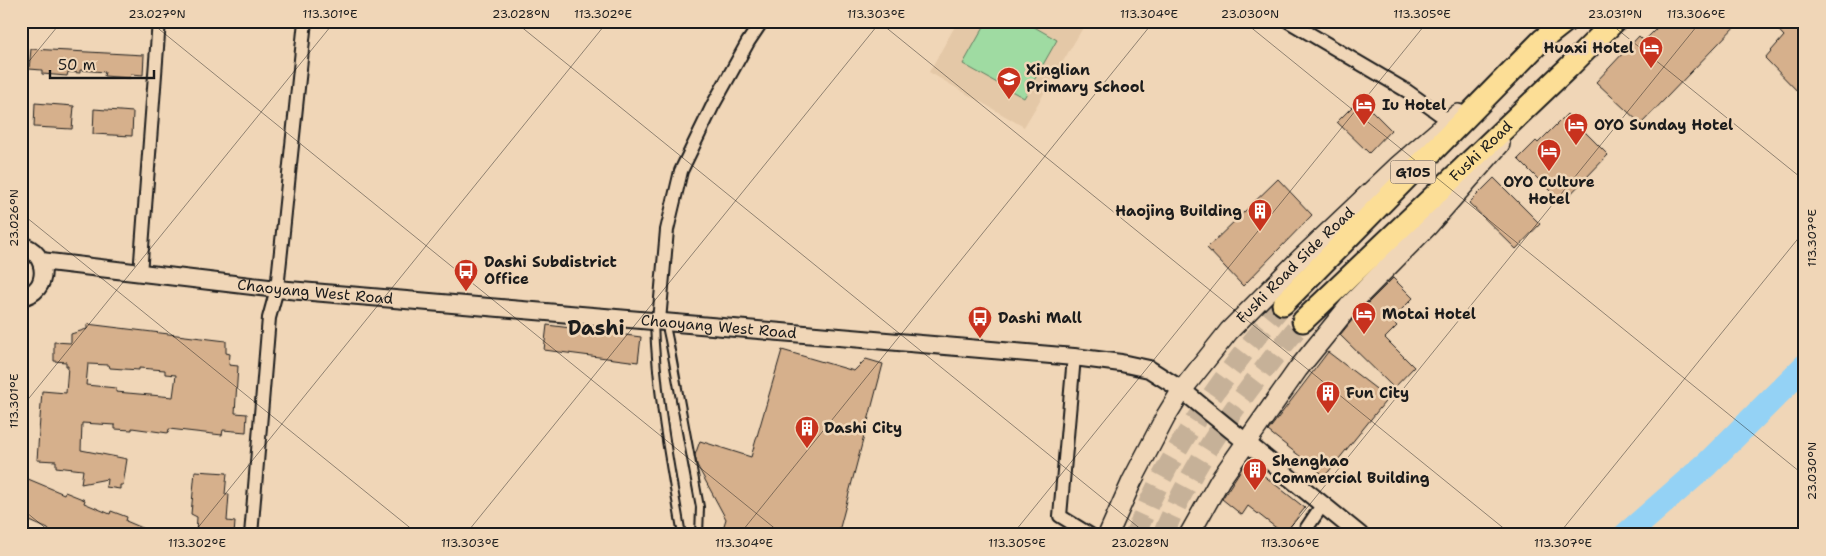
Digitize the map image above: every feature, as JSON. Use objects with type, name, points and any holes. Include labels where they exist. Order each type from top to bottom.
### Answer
[{"type":"highway","name":"G105","points":[[1283,304],[1542,40],[1566,21]]},
{"type":"highway","name":"Fushi Road","points":[[1303,321],[1615,21]]},
{"type":"main road","name":"Fushi Road Side Road","points":[[1108,535],[1132,481],[1166,416],[1182,390],[1229,331],[1299,260],[1399,164],[1542,40]]},
{"type":"main road","points":[[1189,535],[1220,480],[1298,369],[1350,305],[1428,226],[1568,68]]},
{"type":"street","points":[[140,274],[159,21]]},
{"type":"street","points":[[252,535],[269,318],[277,289],[305,21]]},
{"type":"street","points":[[657,322],[667,230],[682,171],[713,106],[762,21]]},
{"type":"street","points":[[1288,21],[1407,91],[1449,121]]},
{"type":"street","points":[[21,245],[37,254],[44,274],[40,285],[34,292],[21,298]]},
{"type":"street","name":"Chaoyang West Road","points":[[41,261],[277,289],[1074,357],[1121,363],[1149,369],[1182,390],[1360,535]]},
{"type":"street","points":[[1074,357],[1060,516],[1091,535]]},
{"type":"street","points":[[1302,535],[1323,504]]},
{"type":"lane","points":[[682,535],[657,371],[657,322],[666,326],[669,340],[700,507],[699,535]]},
{"type":"shaded area","name":"Xinglian Primary School","points":[[958,21],[1087,21],[1024,127],[929,72]]},
{"type":"green space","points":[[987,21],[1024,21],[1057,40],[1024,98],[963,64]]},
{"type":"building","points":[[1664,21],[1740,21],[1641,124],[1596,82],[1639,36],[1644,41]]},
{"type":"building","points":[[1770,21],[1805,21],[1805,43],[1799,48],[1805,54],[1805,99],[1765,58],[1784,36]]},
{"type":"building","points":[[31,49],[144,55],[143,75],[131,74],[130,78],[104,76],[105,72],[80,70],[80,73],[68,72],[67,76],[42,74],[42,70],[29,69]]},
{"type":"building","name":"Iu Hotel","points":[[1358,101],[1367,110],[1372,111],[1391,130],[1369,153],[1337,122]]},
{"type":"building","points":[[35,103],[74,106],[72,129],[34,127]]},
{"type":"building","points":[[94,109],[133,112],[132,136],[93,134]]},
{"type":"building","points":[[1567,114],[1608,155],[1562,203],[1518,159],[1536,141],[1538,143]]},
{"type":"building","points":[[1494,178],[1540,224],[1516,249],[1469,203]]},
{"type":"building","name":"Haojing Building","points":[[1278,179],[1312,215],[1243,286],[1207,248]]},
{"type":"building","name":"Motai Hotel","points":[[1393,278],[1413,298],[1391,320],[1397,326],[1385,338],[1414,367],[1394,388],[1340,335],[1358,313]]},
{"type":"building","points":[[87,324],[226,341],[226,353],[230,354],[229,365],[238,366],[235,413],[247,414],[246,432],[223,430],[222,435],[169,429],[168,433],[132,428],[132,430],[115,429],[115,425],[82,423],[81,450],[127,459],[123,485],[120,485],[120,489],[106,487],[107,479],[81,484],[83,470],[56,467],[56,461],[37,460],[42,391],[66,393],[68,366],[66,366],[66,362],[54,361],[54,342],[71,343],[71,334],[87,329]],"holes":[[[88,364],[109,365],[110,368],[165,370],[165,374],[176,375],[173,397],[116,392],[116,388],[86,385]]]},
{"type":"building","points":[[547,325],[641,337],[638,362],[544,350]]},
{"type":"building","name":"Dashi City","points":[[782,350],[854,371],[866,359],[883,364],[838,535],[721,535],[726,519],[697,465],[695,455],[700,441],[751,457]]},
{"type":"building","name":"Fun City","points":[[1328,352],[1388,398],[1325,476],[1268,431]]},
{"type":"building","name":"Shenghao Commercial Building","points":[[1244,465],[1256,474],[1258,471],[1305,508],[1284,534],[1248,506],[1242,515],[1222,499]]},
{"type":"building","points":[[195,471],[227,473],[225,494],[229,494],[227,521],[235,522],[234,535],[196,535],[197,517],[191,514]]},
{"type":"building","points":[[21,476],[64,494],[65,492],[85,500],[84,503],[110,514],[111,511],[127,517],[126,521],[159,535],[52,535],[48,529],[21,517]]},
{"type":"waterway","points":[[1626,535],[1707,464],[1805,366]]},
{"type":"tunnel","points":[[1135,535],[1149,503],[1182,442],[1219,386],[1283,304]]},
{"type":"tunnel","points":[[1163,535],[1191,477],[1207,450],[1243,396],[1303,321]]},
{"type":"place","name":"Huaxi Hotel","points":[[1651,69]]},
{"type":"place","name":"Xinglian Primary School","points":[[1009,100]]},
{"type":"place","name":"Iu Hotel","points":[[1364,126]]},
{"type":"place","name":"OYO Sunday Hotel","points":[[1576,146]]},
{"type":"place","name":"OYO Culture Hotel","points":[[1549,172]]},
{"type":"place","name":"Haojing Building","points":[[1260,232]]},
{"type":"place","name":"Dashi Subdistrict Office","points":[[466,292]]},
{"type":"place","name":"Motai Hotel","points":[[1364,335]]},
{"type":"place","name":"Dashi Mall","points":[[980,339]]},
{"type":"place","name":"Fun City","points":[[1328,414]]},
{"type":"place","name":"Dashi City","points":[[807,449]]},
{"type":"place","name":"Shenghao Commercial Building","points":[[1255,491]]},
{"type":"district","name":"Dashi","points":[[596,328]]}]
